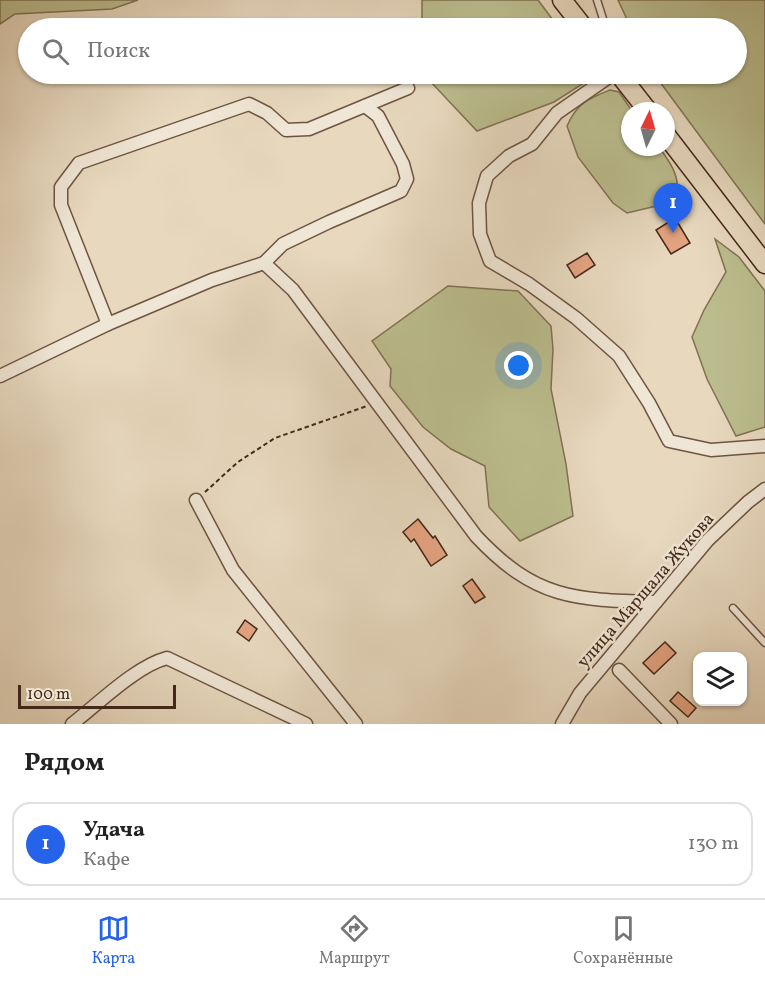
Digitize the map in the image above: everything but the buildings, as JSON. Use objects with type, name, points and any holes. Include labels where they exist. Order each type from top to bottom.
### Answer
[{"type":"main road","points":[[562,0],[576,18]]},
{"type":"main road","points":[[627,84],[641,102]]},
{"type":"main road","points":[[675,147],[765,264]]},
{"type":"street","points":[[599,84],[557,113],[532,144],[509,156],[487,176],[479,203],[480,234],[490,261],[529,284],[576,318],[619,356],[649,403],[669,441],[711,450],[765,446]]},
{"type":"street","points":[[108,324],[61,205],[61,187],[79,163],[249,104],[267,113],[286,130],[309,129],[408,88]]},
{"type":"street","points":[[0,376],[108,324],[212,280],[264,262],[283,244],[401,191],[406,179],[403,164],[378,116],[365,106]]},
{"type":"street","points":[[264,262],[293,290],[339,355],[378,403],[476,536],[494,555],[512,570],[550,591],[593,599],[656,602]]},
{"type":"street","name":"улица Маршала Жукова","points":[[562,724],[580,693],[708,540],[765,489]]},
{"type":"street","points":[[196,500],[233,570],[356,724]]},
{"type":"street","points":[[72,724],[140,671],[155,661],[167,658],[306,724]]},
{"type":"street","points":[[619,670],[671,724]]},
{"type":"lane","points":[[597,0],[603,18]]},
{"type":"lane","points":[[733,608],[765,643]]},
{"type":"path","points":[[196,500],[238,462],[275,438],[378,403]]},
{"type":"green space","points":[[0,0],[138,0],[112,9],[15,14],[0,24]]},
{"type":"green space","points":[[422,0],[538,0],[552,18],[422,18]]},
{"type":"green space","points":[[618,0],[765,0],[765,224],[661,84],[747,84],[747,18],[626,18]]},
{"type":"green space","points":[[433,84],[582,84],[554,102],[477,131]]},
{"type":"green space","points":[[610,90],[619,92],[626,102],[621,102],[621,156],[665,156],[677,181],[677,194],[665,204],[627,213],[613,203],[578,157],[567,126],[579,107],[595,96]]},
{"type":"green space","points":[[715,239],[739,257],[765,291],[765,427],[736,436],[707,379],[692,337],[704,310],[726,272]]},
{"type":"green space","points":[[448,286],[518,291],[551,326],[553,349],[551,389],[566,464],[573,516],[520,541],[489,507],[485,466],[451,449],[423,427],[390,386],[391,369],[372,341]]},
{"type":"place","name":"Удача","points":[[673,233]]}]
